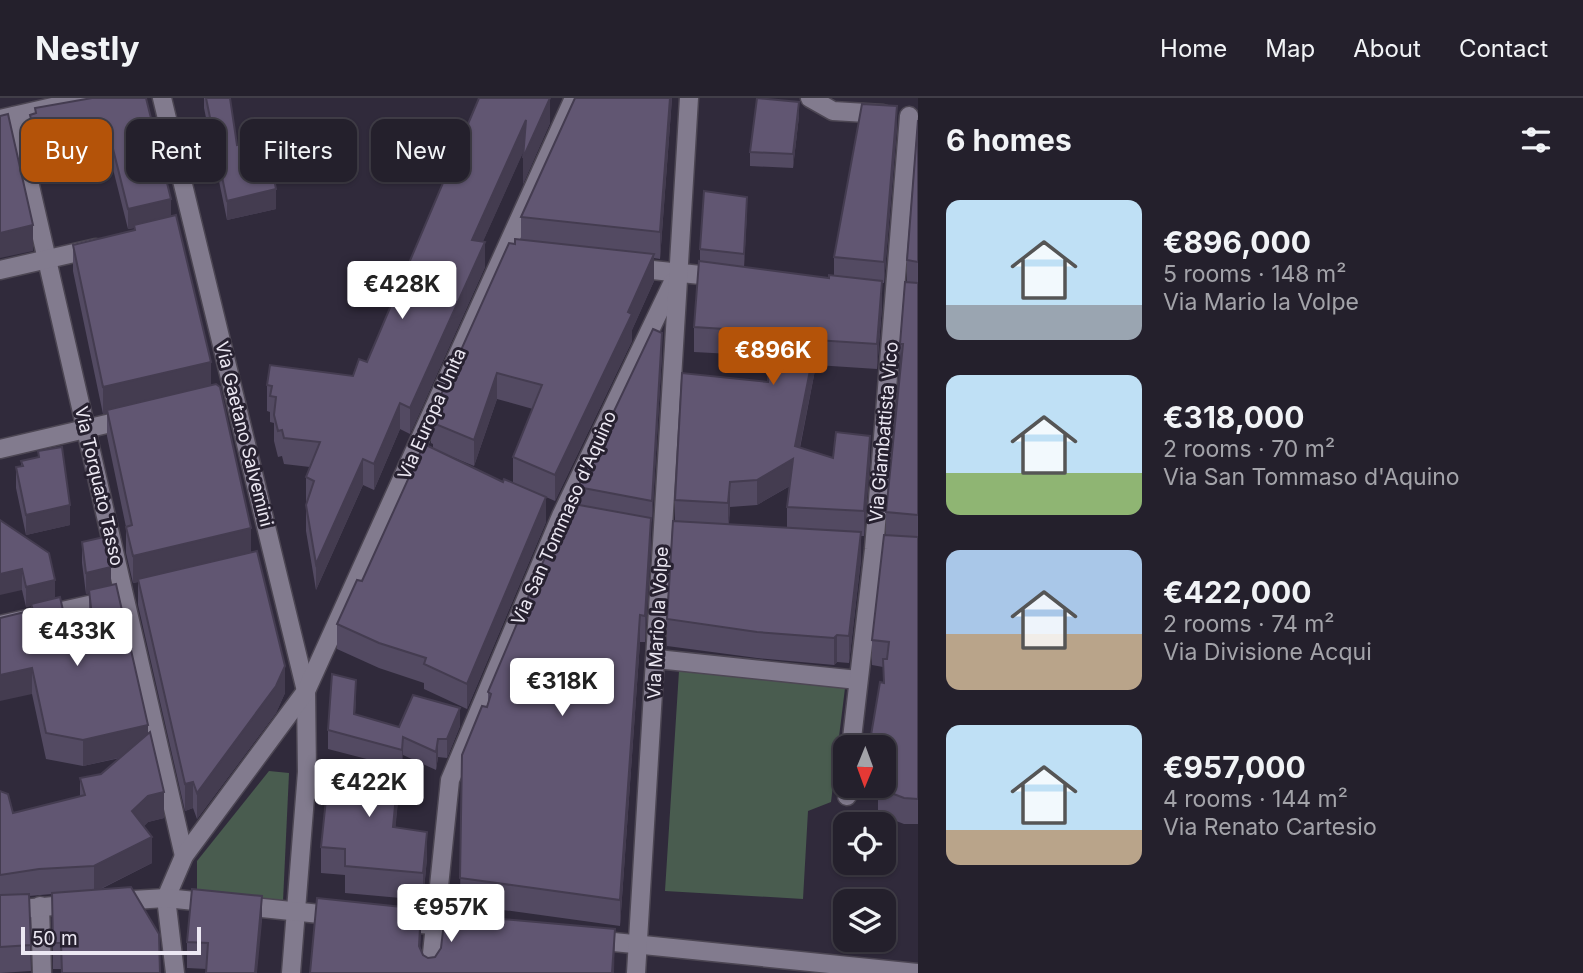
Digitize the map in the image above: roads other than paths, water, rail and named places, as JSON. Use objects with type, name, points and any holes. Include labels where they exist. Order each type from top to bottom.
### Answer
[{"type":"street","points":[[7,117],[72,100],[92,98]]},
{"type":"street","name":"Via Gaetano Salvemini","points":[[162,98],[186,228],[227,397],[269,564],[306,691],[307,772],[298,912],[291,973]]},
{"type":"street","name":"Via Europa Unita","points":[[306,691],[420,456],[511,254],[574,98]]},
{"type":"street","name":"Via Mario la Volpe","points":[[636,973],[689,98]]},
{"type":"street","points":[[810,98],[833,111],[914,116]]},
{"type":"street","name":"Via Giambattista Vico","points":[[852,735],[867,549],[914,116]]},
{"type":"street","name":"Via Torquato Tasso","points":[[7,117],[47,260],[86,429],[131,595],[184,856]]},
{"type":"street","points":[[0,270],[113,244]]},
{"type":"street","points":[[611,265],[732,279]]},
{"type":"street","name":"Via San Tommaso d'Aquino","points":[[430,973],[450,780],[561,515],[677,273]]},
{"type":"street","points":[[0,449],[140,417]]},
{"type":"street","points":[[867,549],[896,550]]},
{"type":"street","points":[[0,625],[131,595]]},
{"type":"street","points":[[657,659],[858,680]]},
{"type":"street","points":[[175,973],[166,898],[184,856],[306,691]]},
{"type":"street","points":[[0,911],[166,898],[353,917]]},
{"type":"street","points":[[40,906],[42,973]]},
{"type":"street","points":[[380,920],[490,930]]},
{"type":"street","points":[[571,938],[918,973]]}]
